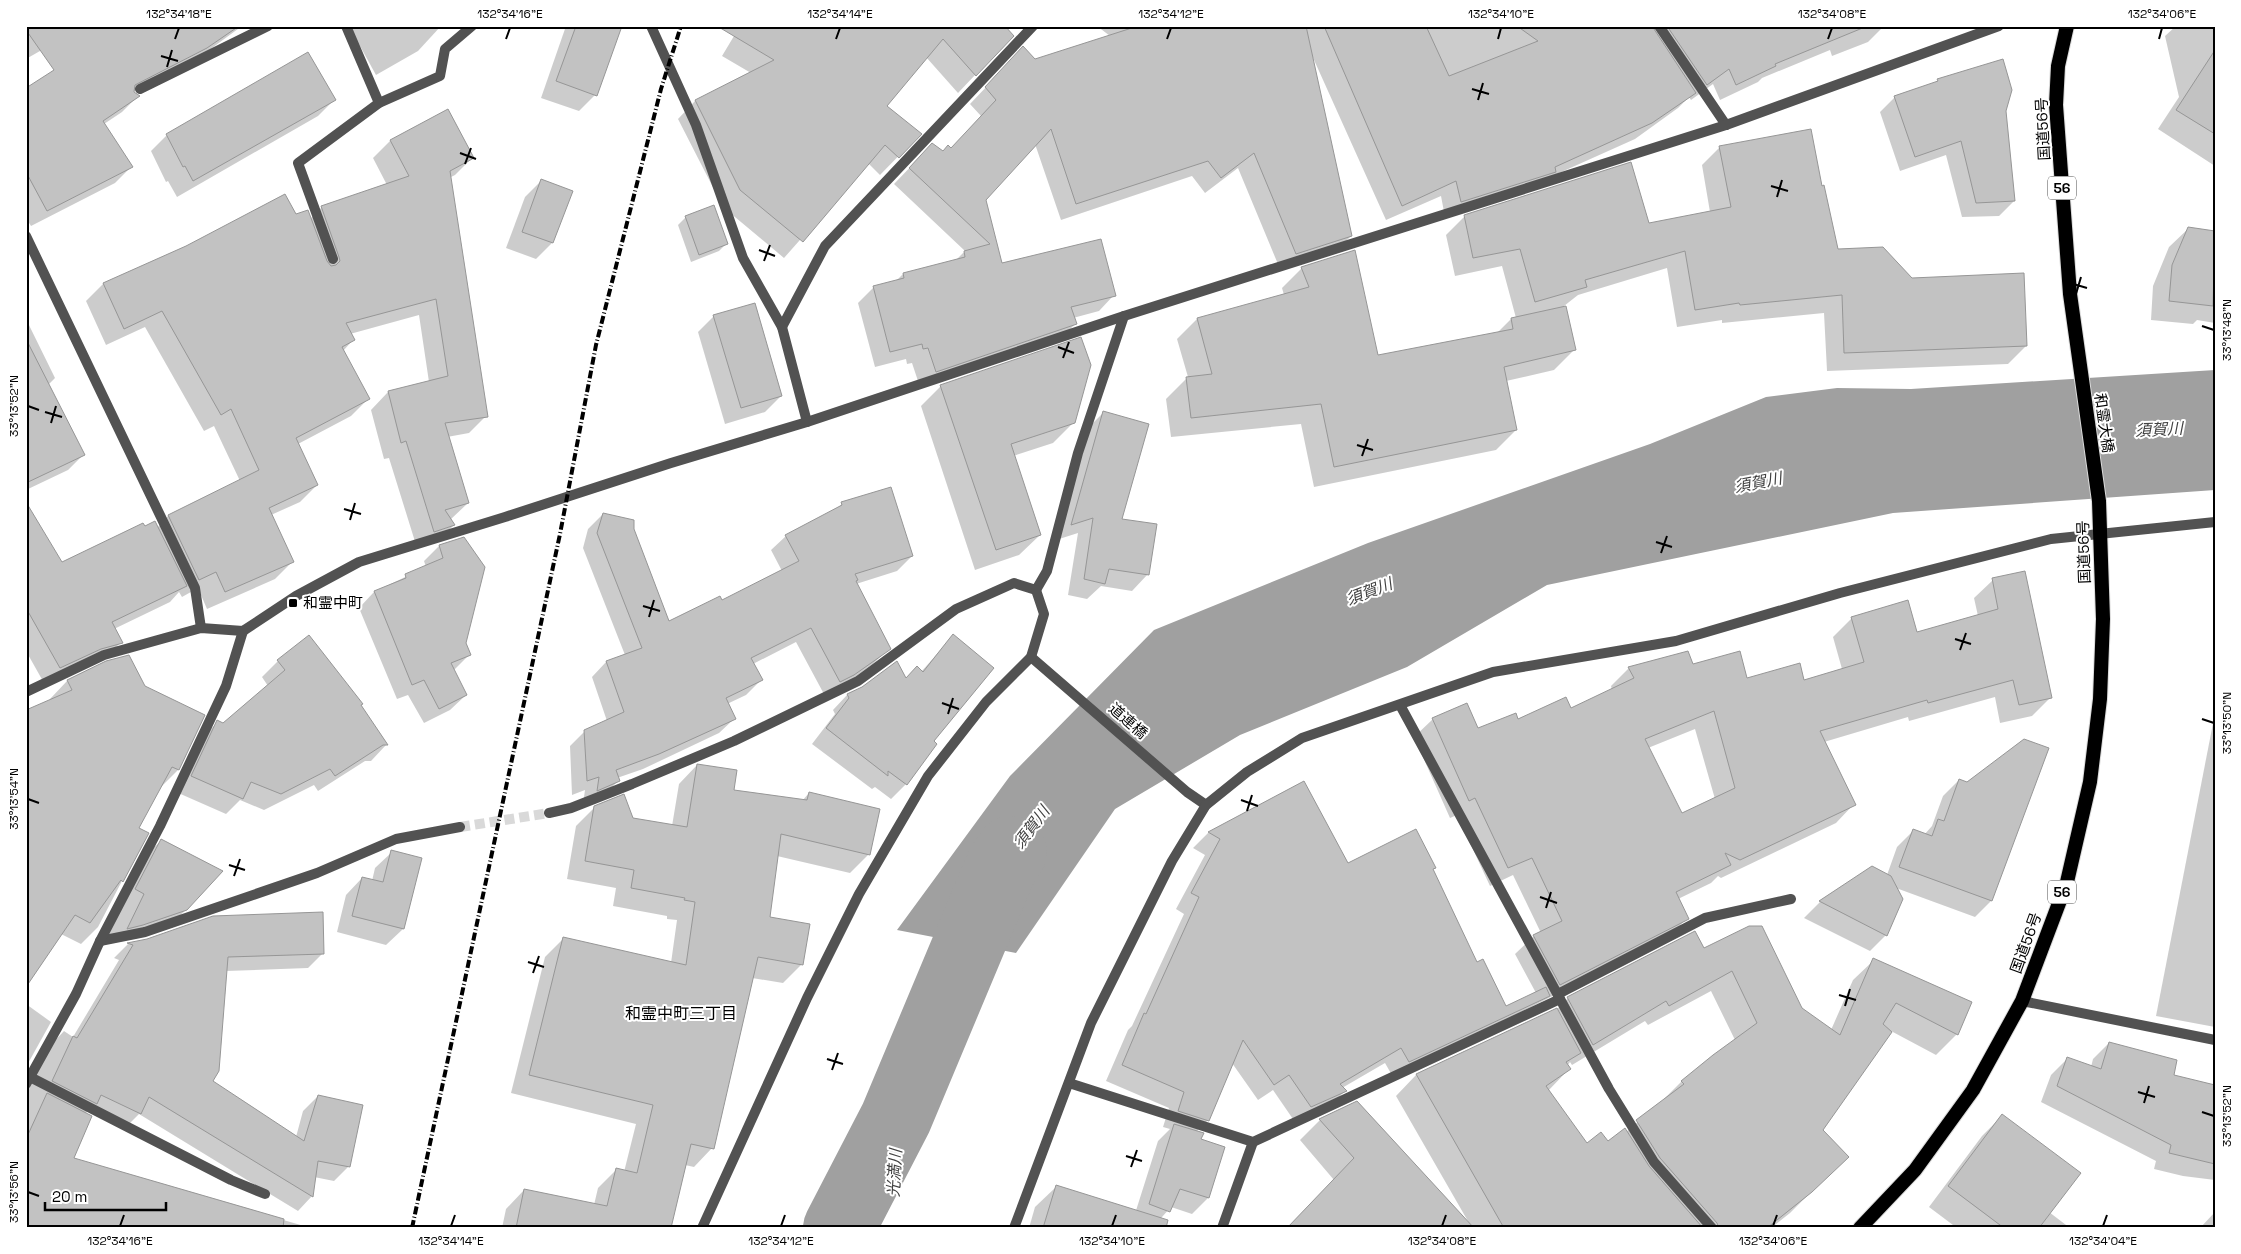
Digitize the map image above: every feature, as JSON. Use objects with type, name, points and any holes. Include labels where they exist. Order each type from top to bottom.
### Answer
[{"type":"highway","name":"国道56号","points":[[2067,26],[2058,66],[2056,105],[2070,294],[2078,349]]},
{"type":"highway","name":"和霊大橋","points":[[2078,349],[2098,501]]},
{"type":"highway","name":"国道56号","points":[[1860,1228],[1915,1170],[1972,1090],[2022,1001],[2066,882],[2090,782],[2100,698],[2103,619],[2098,501]]},
{"type":"street","points":[[140,89],[268,26]]},
{"type":"street","points":[[346,26],[379,103]]},
{"type":"street","points":[[333,259],[298,163],[379,103],[440,76],[445,49],[472,26]]},
{"type":"street","points":[[651,26],[696,124],[743,258],[782,327],[807,422]]},
{"type":"street","points":[[782,327],[824,246],[1033,26]]},
{"type":"street","points":[[1659,26],[1726,124]]},
{"type":"street","points":[[26,692],[104,655],[201,628],[242,631],[296,596],[359,562],[807,422],[1124,316],[1726,124],[1999,26]]},
{"type":"street","points":[[26,236],[195,588],[201,628]]},
{"type":"street","points":[[702,1228],[807,998],[859,894],[928,776],[986,702],[1031,657],[1044,614],[1036,590],[1047,571],[1078,453],[1124,316]]},
{"type":"street","points":[[1014,1228],[1091,1023],[1172,861],[1206,805],[1247,772],[1302,738],[1493,672],[1676,642],[1893,580],[2051,540],[2215,522]]},
{"type":"street","points":[[549,812],[571,808],[596,800],[708,752],[858,681],[956,609],[1014,583],[1036,590]]},
{"type":"street","points":[[242,631],[226,686],[160,826],[100,941],[76,994],[28,1081],[231,1180],[265,1194]]},
{"type":"street","name":"道連橋","points":[[1031,657],[1187,792],[1206,805]]},
{"type":"street","points":[[1400,705],[1609,1089],[1654,1162],[1712,1228]]},
{"type":"street","points":[[100,941],[145,932],[181,920],[317,873],[396,839],[460,827]]},
{"type":"street","points":[[1069,1083],[1253,1142],[1559,996],[1705,918],[1791,899]]},
{"type":"street","points":[[2022,1001],[2215,1040]]},
{"type":"street","points":[[1222,1228],[1253,1142]]},
{"type":"water","points":[[2215,370],[2215,490],[1893,513],[1547,585],[1407,667],[1240,735],[1115,809],[1016,953],[897,930],[1010,776],[1154,630],[1368,543],[1650,444],[1766,397],[1837,388],[1911,389]]},
{"type":"building","points":[[26,26],[239,26],[207,48],[135,85],[134,92],[140,96],[103,121],[133,167],[47,211],[26,172],[26,88],[54,70],[26,30]]},
{"type":"building","points":[[576,26],[622,26],[597,96],[556,81]]},
{"type":"building","points":[[717,26],[1005,26],[1014,36],[976,76],[943,39],[887,106],[922,134],[899,158],[885,145],[803,242],[740,190],[695,100],[774,60]]},
{"type":"building","points":[[1138,26],[1306,26],[1352,236],[1296,254],[1254,153],[1221,178],[1208,161],[1076,204],[1051,129],[986,200],[1002,263],[1101,239],[1116,296],[1071,307],[1077,324],[936,372],[928,348],[923,349],[922,344],[890,352],[873,286],[904,278],[903,273],[965,257],[964,251],[990,244],[909,168],[932,143],[943,151],[948,145],[951,148],[996,100],[985,87],[1023,46],[1035,59]]},
{"type":"building","points":[[1324,26],[1426,26],[1449,76],[1538,41],[1517,26],[1652,26],[1696,93],[1652,123],[1555,167],[1556,172],[1461,202],[1456,181],[1402,206]]},
{"type":"building","points":[[1667,26],[1865,27],[1775,64],[1776,66],[1736,85],[1729,69],[1707,85]]},
{"type":"building","points":[[2215,50],[2215,134],[2176,110]]},
{"type":"building","points":[[308,52],[336,100],[193,181],[185,166],[183,167],[166,134]]},
{"type":"building","points":[[2003,59],[2012,90],[2006,111],[2015,201],[1976,203],[1961,141],[1915,157],[1894,96],[1938,81],[1937,79]]},
{"type":"building","points":[[448,109],[474,158],[450,171],[488,417],[445,423],[469,503],[445,510],[455,525],[434,532],[406,441],[401,443],[388,391],[448,376],[436,299],[346,323],[355,340],[342,347],[370,399],[296,438],[318,485],[269,508],[294,562],[225,592],[216,572],[199,580],[168,515],[259,470],[231,409],[221,415],[162,311],[124,329],[103,283],[186,246],[285,194],[296,214],[308,210],[327,261],[331,266],[336,265],[340,261],[339,257],[321,206],[409,176],[390,140]]},
{"type":"building","points":[[1811,129],[1822,186],[1824,185],[1838,249],[1883,247],[1912,278],[2024,273],[2027,346],[1844,353],[1842,295],[1740,305],[1739,303],[1695,310],[1685,251],[1585,280],[1587,287],[1535,302],[1520,249],[1473,258],[1464,215],[1631,162],[1649,223],[1731,207],[1719,146]]},
{"type":"building","points":[[541,179],[573,191],[553,243],[522,232]]},
{"type":"building","points":[[714,205],[728,244],[699,255],[685,216]]},
{"type":"building","points":[[2188,227],[2215,231],[2213,306],[2169,301],[2172,265]]},
{"type":"building","points":[[1355,250],[1378,355],[1513,329],[1511,318],[1566,306],[1576,350],[1504,367],[1517,430],[1334,467],[1321,404],[1191,418],[1186,377],[1212,374],[1197,318],[1309,287],[1301,267]]},
{"type":"building","points":[[755,303],[782,396],[741,408],[713,315]]},
{"type":"building","points":[[1081,337],[1091,365],[1075,423],[1011,444],[1041,535],[996,550],[940,385]]},
{"type":"building","points":[[26,339],[85,455],[26,483]]},
{"type":"building","points":[[1103,411],[1149,424],[1122,519],[1157,524],[1149,575],[1109,569],[1105,584],[1084,579],[1093,518],[1071,525]]},
{"type":"building","points":[[891,487],[913,556],[855,574],[858,580],[856,581],[891,649],[854,675],[840,682],[811,628],[751,658],[763,680],[726,698],[736,719],[659,754],[616,770],[620,781],[597,791],[599,777],[587,781],[584,730],[624,712],[606,661],[642,648],[597,533],[603,513],[634,520],[634,529],[669,621],[720,596],[722,600],[799,561],[785,535],[842,505],[841,502]]},
{"type":"building","points":[[26,502],[62,562],[143,523],[145,526],[155,521],[187,586],[112,622],[123,643],[101,649],[60,668],[26,608]]},
{"type":"building","points":[[464,537],[485,567],[466,643],[471,655],[451,663],[467,695],[439,709],[424,680],[412,685],[374,591],[406,578],[405,574],[443,558],[439,545]]},
{"type":"building","points":[[2025,571],[2052,698],[2019,705],[2013,680],[1928,703],[1927,700],[1820,731],[1856,805],[1740,860],[1725,853],[1731,865],[1676,892],[1689,919],[1560,985],[1533,935],[1562,921],[1532,858],[1508,868],[1475,798],[1469,801],[1432,718],[1467,703],[1478,728],[1516,713],[1518,719],[1566,697],[1571,708],[1634,678],[1628,667],[1688,651],[1693,664],[1740,651],[1747,678],[1800,663],[1804,680],[1864,662],[1851,617],[1908,600],[1917,632],[1998,609],[1992,578]],"holes":[[[1714,711],[1735,788],[1682,813],[1645,739]]]},
{"type":"building","points":[[953,634],[994,668],[934,741],[937,744],[907,785],[888,771],[888,776],[826,728],[849,698],[847,694],[862,687],[897,661],[906,678],[917,666],[923,672]]},
{"type":"building","points":[[309,635],[363,704],[361,705],[388,745],[383,745],[335,776],[330,769],[281,794],[251,782],[243,799],[191,776],[217,720],[223,723],[285,670],[277,660]]},
{"type":"building","points":[[129,655],[145,686],[205,715],[179,770],[172,767],[139,828],[149,833],[123,882],[121,880],[90,923],[75,915],[26,987],[26,710],[72,690],[67,680],[106,661]]},
{"type":"building","points":[[2024,739],[2049,748],[1992,901],[1899,867],[1913,829],[1932,836],[1938,819],[1944,821],[1959,779],[1967,782]]},
{"type":"building","points":[[697,764],[737,770],[734,790],[807,800],[809,792],[880,809],[870,855],[781,834],[770,917],[810,924],[803,965],[758,957],[714,1149],[691,1144],[671,1228],[638,1226],[638,1228],[516,1228],[524,1189],[607,1206],[616,1168],[637,1173],[653,1105],[529,1075],[563,937],[686,965],[695,902],[684,900],[685,898],[631,888],[634,870],[585,861],[594,806],[624,794],[633,818],[687,827]]},
{"type":"building","points":[[1304,781],[1348,863],[1416,829],[1436,868],[1433,869],[1477,962],[1483,959],[1506,1006],[1546,987],[1550,996],[1409,1062],[1401,1048],[1340,1084],[1347,1091],[1311,1107],[1289,1075],[1274,1085],[1243,1040],[1209,1121],[1178,1111],[1184,1092],[1122,1065],[1144,1013],[1146,1014],[1199,897],[1191,893],[1220,839],[1208,832]]},
{"type":"building","points":[[161,839],[223,871],[187,910],[127,929],[144,894],[135,889]]},
{"type":"building","points":[[391,850],[422,858],[404,929],[352,916],[362,877],[383,882]]},
{"type":"building","points":[[1872,866],[1891,876],[1903,899],[1887,936],[1819,901]]},
{"type":"building","points":[[323,912],[324,954],[228,957],[219,1071],[213,1081],[304,1141],[318,1095],[363,1105],[350,1167],[318,1161],[313,1197],[149,1097],[141,1114],[101,1095],[97,1104],[52,1081],[73,1036],[77,1038],[133,945],[127,943],[147,939],[213,916]]},
{"type":"building","points":[[1749,926],[1762,926],[1802,1008],[1840,1035],[1873,958],[1972,1002],[1958,1035],[1896,1003],[1883,1024],[1892,1032],[1823,1130],[1849,1157],[1812,1192],[1767,1228],[1719,1228],[1717,1223],[1660,1158],[1636,1120],[1684,1084],[1681,1081],[1713,1055],[1757,1023],[1732,971],[1669,1006],[1666,1001],[1593,1045],[1567,997],[1695,931],[1704,948]]},
{"type":"building","points":[[1557,1008],[1581,1053],[1566,1062],[1571,1069],[1546,1086],[1587,1143],[1601,1132],[1608,1141],[1625,1128],[1649,1166],[1703,1228],[1504,1228],[1416,1074]]},
{"type":"building","points":[[2109,1042],[2177,1060],[2174,1075],[2215,1085],[2215,1164],[2169,1153],[2171,1145],[2057,1086],[2067,1057],[2101,1069]]},
{"type":"building","points":[[47,1093],[92,1116],[74,1158],[284,1219],[283,1228],[26,1228],[26,1139]]},
{"type":"building","points":[[1357,1101],[1474,1228],[1287,1228],[1354,1158],[1319,1119]]},
{"type":"building","points":[[2002,1114],[2081,1173],[2039,1228],[2004,1228],[1948,1186]]},
{"type":"building","points":[[1174,1124],[1204,1133],[1201,1139],[1225,1147],[1209,1198],[1180,1189],[1170,1212],[1149,1204]]},
{"type":"building","points":[[1056,1185],[1168,1220],[1166,1228],[1043,1228]]},
{"type":"waterway","name":"須賀川","points":[[839,1228],[896,1118],[1002,865],[1011,852]]},
{"type":"tunnel","points":[[460,827],[549,813]]},
{"type":"railway","points":[[412,1228],[560,534],[596,345],[661,89],[681,26]]},
{"type":"place","name":"和霊中町","points":[[293,603]]},
{"type":"district","name":"和霊中町三丁目","points":[[681,1013]]},
{"type":"water label","name":"光満川","points":[[894,1173]]}]
